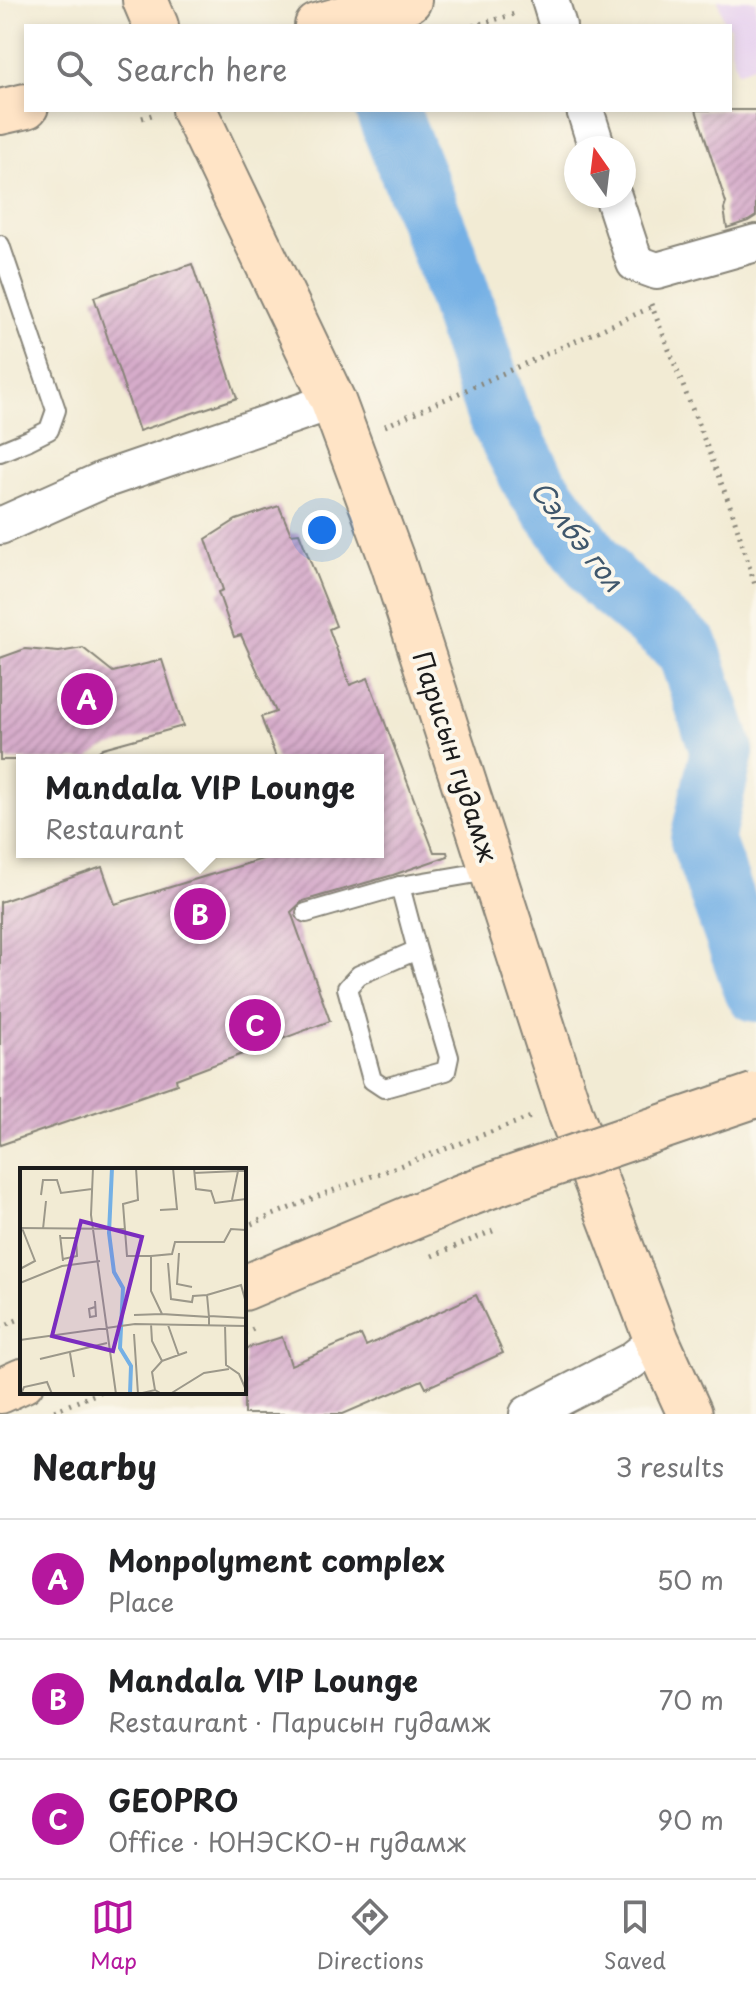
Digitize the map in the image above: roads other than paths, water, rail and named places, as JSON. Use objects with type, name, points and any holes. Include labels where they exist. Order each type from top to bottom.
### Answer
[{"type":"street","points":[[145,0],[155,24]]},
{"type":"street","points":[[324,24],[409,0]]},
{"type":"street","points":[[550,0],[557,24]]},
{"type":"street","points":[[0,112],[24,106]]},
{"type":"street","name":"Парисын гудамж","points":[[195,112],[333,401],[393,563],[571,1115],[657,1341],[690,1414]]},
{"type":"street","points":[[586,112],[593,136]]},
{"type":"street","points":[[617,208],[635,263],[657,271],[756,243]]},
{"type":"street","points":[[0,526],[103,480],[333,401]]},
{"type":"street","points":[[246,1287],[458,1198],[756,1095]]},
{"type":"street","points":[[528,1414],[631,1361],[657,1341]]},
{"type":"street","points":[[0,1391],[20,1382]]},
{"type":"lane","points":[[0,245],[56,410],[49,430],[0,452]]},
{"type":"lane","points":[[306,913],[400,886],[471,874],[489,859]]},
{"type":"lane","points":[[400,886],[449,1057],[446,1071],[384,1088],[372,1080],[347,988],[359,975],[417,950]]},
{"type":"waterway","name":"Сэлбэ гол","points":[[388,112],[447,260],[497,411],[537,487],[607,581],[688,649],[722,751],[702,840],[756,990]]},
{"type":"place","name":"Monpolyment complex","points":[[87,699]]},
{"type":"place","name":"Mandala VIP Lounge","points":[[200,914]]},
{"type":"place","name":"GEOPRO","points":[[255,1025]]}]
